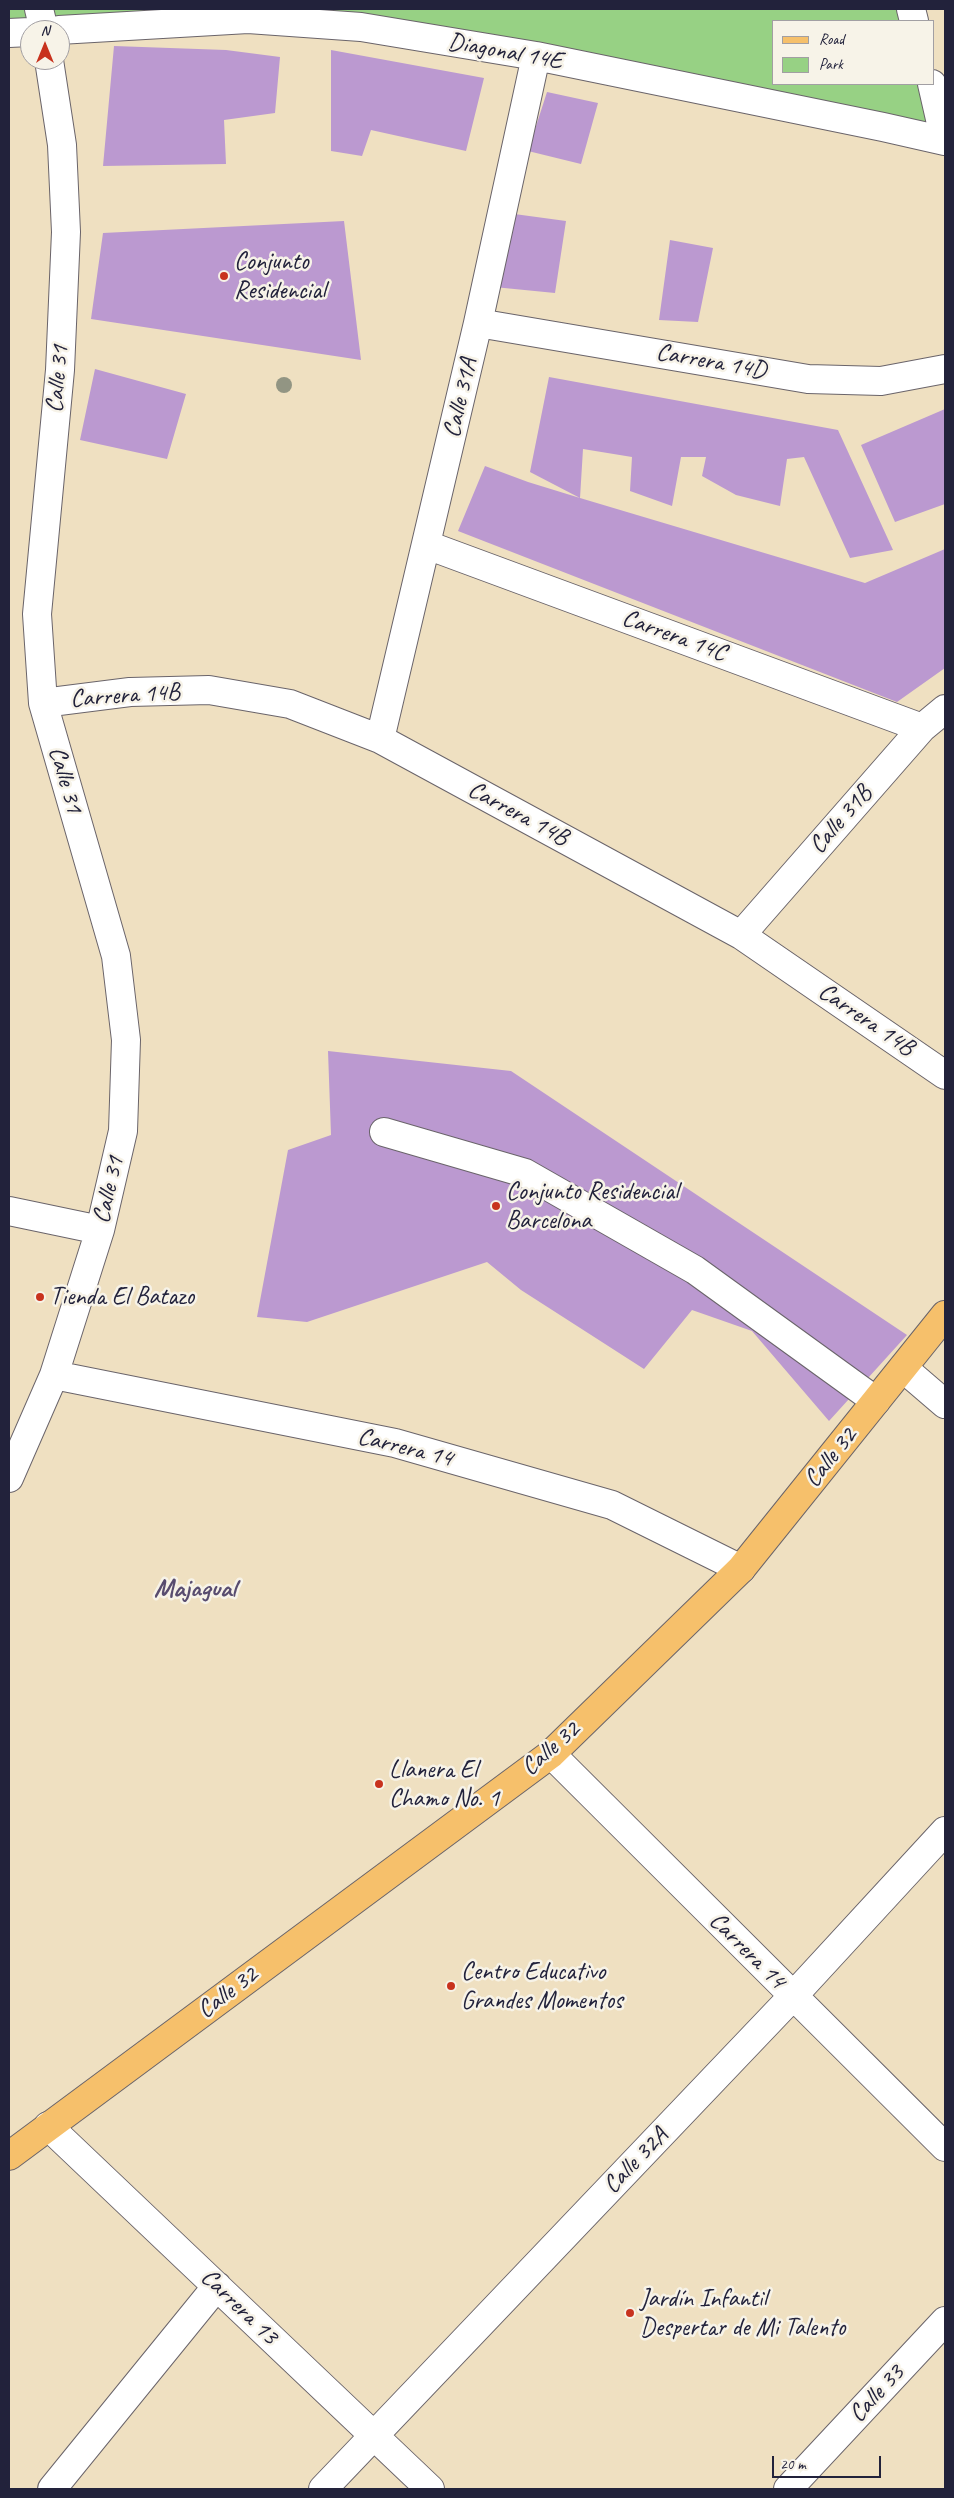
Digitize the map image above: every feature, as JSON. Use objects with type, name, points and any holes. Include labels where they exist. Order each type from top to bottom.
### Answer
[{"type":"main road","name":"Calle 32","points":[[9,2156],[551,1754],[741,1569],[945,1315]]},
{"type":"street","name":"Diagonal 14E","points":[[70,29],[248,19],[361,27],[536,56],[945,141]]},
{"type":"street","name":"Calle 31A","points":[[380,739],[478,323],[536,56]]},
{"type":"street","name":"Calle 31","points":[[9,1478],[54,1375],[100,1230],[123,1131],[126,1040],[116,956],[43,703],[37,614],[60,370],[66,232],[62,145],[51,70]]},
{"type":"street","points":[[932,85],[945,141]]},
{"type":"street","name":"Carrera 14D","points":[[478,323],[808,379],[881,381],[945,369]]},
{"type":"street","name":"Carrera 14C","points":[[426,545],[922,728]]},
{"type":"street","name":"Carrera 14B","points":[[43,703],[130,692],[209,690],[290,704],[380,739],[741,935],[945,1075]]},
{"type":"street","name":"Calle 31B","points":[[741,935],[922,728],[945,710]]},
{"type":"street","points":[[384,1132],[525,1173],[694,1270],[876,1401]]},
{"type":"street","points":[[9,1211],[100,1230]]},
{"type":"street","points":[[903,1368],[945,1404]]},
{"type":"street","name":"Carrera 14","points":[[54,1375],[405,1446],[612,1505],[741,1569]]},
{"type":"street","name":"Carrera 14","points":[[551,1754],[945,2147]]},
{"type":"street","name":"Calle 32A","points":[[323,2489],[793,1996],[945,1831]]},
{"type":"street","name":"Carrera 13","points":[[48,2126],[430,2489]]},
{"type":"street","points":[[52,2489],[217,2286]]},
{"type":"street","name":"Calle 33","points":[[788,2489],[945,2321]]},
{"type":"green space","points":[[9,9],[907,9],[910,20],[772,20],[772,85],[926,85],[945,156],[742,98],[361,27],[70,33],[70,20],[20,20],[20,34],[9,34]]},
{"type":"building","points":[[114,46],[226,50],[280,57],[275,113],[224,120],[226,164],[103,166]]},
{"type":"building","points":[[331,50],[484,78],[466,151],[371,130],[362,156],[331,151]]},
{"type":"building","points":[[547,92],[598,103],[581,164],[528,151]]},
{"type":"building","points":[[507,213],[566,221],[555,293],[494,287]]},
{"type":"building","name":"Conjunto Residencial","points":[[344,221],[361,360],[91,319],[103,233]]},
{"type":"building","points":[[670,240],[713,248],[698,322],[659,320]]},
{"type":"building","points":[[95,369],[186,394],[167,459],[80,440]]},
{"type":"building","points":[[549,377],[838,430],[893,550],[850,558],[804,457],[787,459],[780,506],[736,495],[702,476],[706,457],[681,457],[672,506],[630,491],[632,457],[583,449],[580,498],[530,472]]},
{"type":"building","points":[[945,409],[945,504],[895,522],[861,445]]},
{"type":"building","points":[[485,466],[580,498],[865,583],[945,549],[945,668],[897,702],[458,531]]},
{"type":"building","name":"Conjunto Residencial Barcelona","points":[[328,1051],[511,1071],[907,1335],[829,1421],[752,1331],[692,1310],[644,1369],[521,1290],[487,1262],[307,1322],[257,1317],[288,1150],[331,1135]]},
{"type":"place","name":"Conjunto Residencial","points":[[224,276]]},
{"type":"place","name":"Conjunto Residencial Barcelona","points":[[496,1206]]},
{"type":"place","name":"Tienda El Batazo","points":[[40,1297]]},
{"type":"place","name":"Llanera El Chamo No. 1","points":[[379,1784]]},
{"type":"place","name":"Centro Educativo Grandes Momentos","points":[[451,1986]]},
{"type":"place","name":"Jardín Infantil Despertar de Mi Talento","points":[[630,2313]]},
{"type":"district","name":"Majagual","points":[[195,1589]]}]
